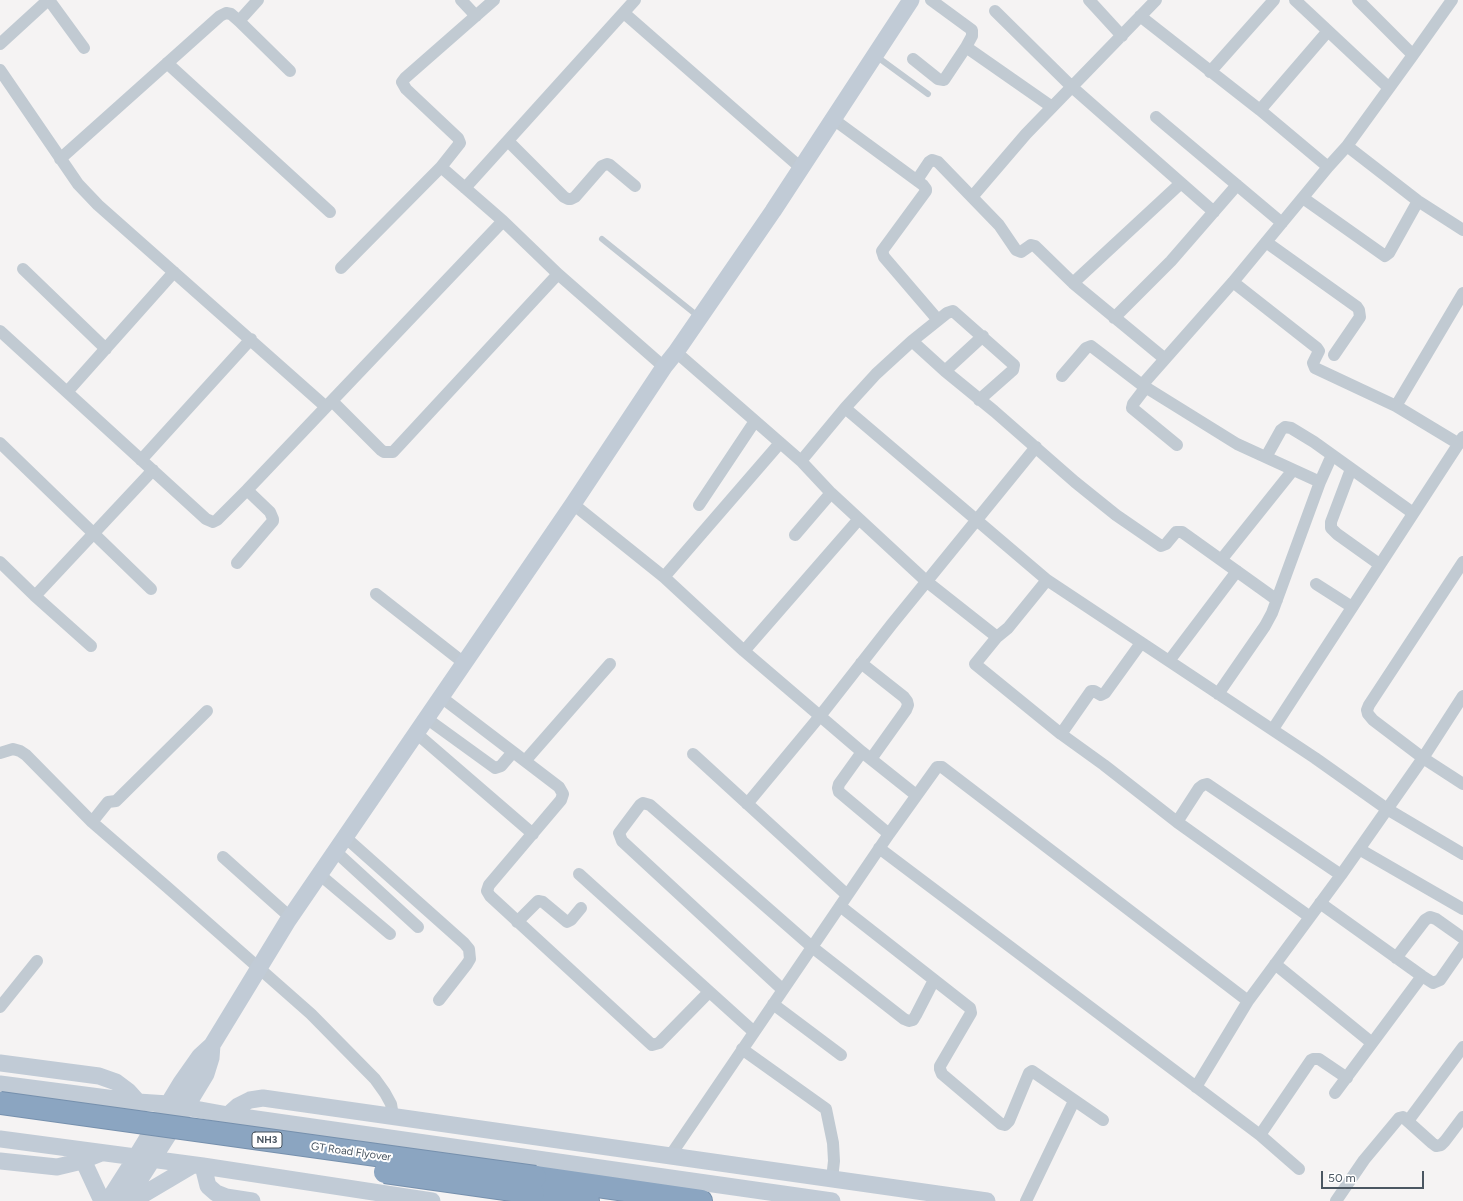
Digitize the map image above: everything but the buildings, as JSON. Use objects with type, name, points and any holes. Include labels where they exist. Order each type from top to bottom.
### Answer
[{"type":"highway","name":"GT Road Flyover","points":[[0,1102],[534,1185],[588,1201]]},
{"type":"highway","name":"GT Road Flyover","points":[[0,1117],[534,1185],[702,1201]]},
{"type":"street","points":[[0,44],[49,0],[84,48]]},
{"type":"street","points":[[240,21],[258,0]]},
{"type":"street","points":[[460,0],[476,16]]},
{"type":"street","points":[[341,268],[441,167],[459,146],[460,140],[406,89],[402,82],[494,0]]},
{"type":"street","points":[[465,188],[635,0]]},
{"type":"street","points":[[108,1201],[193,1065],[212,1044],[290,917],[573,504],[664,367],[700,318],[801,168],[910,0]]},
{"type":"street","points":[[913,59],[938,79],[944,80],[972,36],[972,30],[931,0]]},
{"type":"street","points":[[1089,0],[1122,36]]},
{"type":"street","points":[[972,196],[1026,134],[1156,0]]},
{"type":"street","points":[[1210,72],[1274,0]]},
{"type":"street","points":[[1295,0],[1389,88]]},
{"type":"street","points":[[1358,0],[1413,56]]},
{"type":"street","points":[[1177,445],[1132,408],[1144,386],[1165,359],[1233,282],[1347,146],[1452,0]]},
{"type":"street","points":[[995,11],[1072,87],[1214,212]]},
{"type":"street","points":[[60,159],[220,16],[226,13],[231,14],[240,21],[290,71]]},
{"type":"street","points":[[624,13],[801,168]]},
{"type":"street","points":[[1140,16],[1260,110],[1328,167]]},
{"type":"street","points":[[1260,110],[1328,31]]},
{"type":"street","points":[[966,47],[1052,107]]},
{"type":"street","points":[[167,63],[330,212]]},
{"type":"street","points":[[0,70],[78,184],[98,204],[251,339],[384,452],[393,452],[558,274]]},
{"type":"street","points":[[1156,117],[1282,223]]},
{"type":"street","points":[[833,119],[925,186],[926,191],[882,251],[884,257],[938,320]]},
{"type":"street","points":[[508,141],[568,199],[575,197],[602,166],[607,164],[636,186]]},
{"type":"street","points":[[1347,146],[1418,201],[1463,230]]},
{"type":"street","points":[[917,180],[929,162],[935,160],[972,196],[999,226],[1016,250],[1021,252],[1033,245],[1073,283],[1165,359]]},
{"type":"street","points":[[441,167],[503,221],[558,274],[664,367]]},
{"type":"street","points":[[1073,283],[1181,183]]},
{"type":"street","points":[[1114,318],[1171,261],[1236,185]]},
{"type":"street","points":[[1303,198],[1385,256],[1389,254],[1418,201]]},
{"type":"street","points":[[0,331],[210,521],[217,520],[248,490],[503,221]]},
{"type":"street","points":[[1266,242],[1357,307],[1359,310],[1360,317],[1334,355]]},
{"type":"street","points":[[23,269],[106,349]]},
{"type":"street","points":[[67,392],[174,272]]},
{"type":"street","points":[[1233,282],[1317,348],[1319,351],[1313,363],[1315,368],[1396,406],[1461,441],[1272,729]]},
{"type":"street","points":[[1396,406],[1463,293]]},
{"type":"street","points":[[801,461],[845,408],[876,374],[912,341],[947,313],[952,311],[983,336],[1012,362],[1015,367],[979,400]]},
{"type":"street","points":[[945,371],[983,336]]},
{"type":"street","points":[[141,460],[251,339]]},
{"type":"street","points":[[912,341],[1094,498],[1158,545],[1164,546],[1174,534],[1179,531],[1277,600]]},
{"type":"street","points":[[1062,376],[1086,348],[1090,346],[1144,386],[1236,444],[1320,482]]},
{"type":"street","points":[[676,352],[801,461],[831,493],[926,581],[997,637]]},
{"type":"street","points":[[845,408],[1047,580],[1272,729],[1387,809],[1463,854]]},
{"type":"street","points":[[699,505],[755,421]]},
{"type":"street","points":[[1266,457],[1281,430],[1285,427],[1291,428],[1332,455],[1413,513]]},
{"type":"street","points":[[0,443],[92,534],[151,589]]},
{"type":"street","points":[[664,577],[780,443]]},
{"type":"street","points":[[747,804],[820,716],[926,581],[1036,447]]},
{"type":"street","points":[[1218,694],[1265,626],[1277,600],[1320,482],[1332,455]]},
{"type":"street","points":[[1351,469],[1331,522],[1331,528],[1379,564]]},
{"type":"street","points":[[35,596],[153,470]]},
{"type":"street","points":[[1221,560],[1293,470]]},
{"type":"street","points":[[237,563],[273,521],[270,512],[248,490]]},
{"type":"street","points":[[795,535],[831,493]]},
{"type":"street","points":[[573,504],[664,577],[744,651],[867,756],[916,795]]},
{"type":"street","points":[[744,651],[860,519]]},
{"type":"street","points":[[0,562],[35,596],[91,646]]},
{"type":"street","points":[[1463,562],[1368,705],[1367,710],[1368,714],[1373,720],[1423,758],[1463,784]]},
{"type":"street","points":[[1169,661],[1237,572]]},
{"type":"street","points":[[1047,580],[1008,628],[997,637],[975,664],[1061,734],[1104,765],[1176,822],[1310,917]]},
{"type":"street","points":[[1316,584],[1352,607]]},
{"type":"street","points":[[376,594],[464,663]]},
{"type":"street","points":[[1061,734],[1089,693],[1094,691],[1101,695],[1105,693],[1141,643]]},
{"type":"street","points":[[861,663],[904,697],[908,705],[906,710],[867,756],[839,784],[838,788],[839,792],[889,834]]},
{"type":"street","points":[[525,761],[610,664]]},
{"type":"street","points":[[441,697],[559,787],[563,794],[561,800],[489,885],[487,891],[490,896],[652,1044],[656,1045],[660,1043],[709,992]]},
{"type":"street","points":[[1196,1088],[1248,1000],[1341,875],[1461,704]]},
{"type":"street","points":[[92,822],[108,802],[116,800],[207,711]]},
{"type":"street","points":[[426,718],[495,768],[501,766],[513,752]]},
{"type":"street","points":[[416,733],[533,834]]},
{"type":"street","points":[[0,754],[13,749],[26,755],[92,822],[168,887],[258,969],[311,1014],[375,1079],[391,1104],[393,1116]]},
{"type":"street","points":[[693,754],[847,895]]},
{"type":"street","points":[[670,1156],[879,848],[934,769],[937,767],[942,767],[1248,1000]]},
{"type":"street","points":[[1176,822],[1198,788],[1207,784],[1341,875]]},
{"type":"street","points":[[783,990],[622,841],[619,834],[640,805],[643,803],[650,805],[812,947],[904,1019],[909,1021],[913,1020],[934,980]]},
{"type":"street","points":[[345,837],[469,949],[470,959],[439,1000]]},
{"type":"street","points":[[879,848],[1260,1135],[1299,1169]]},
{"type":"street","points":[[1359,849],[1463,909]]},
{"type":"street","points":[[335,851],[418,928]]},
{"type":"street","points":[[223,857],[290,917]]},
{"type":"street","points":[[319,874],[390,934]]},
{"type":"street","points":[[579,874],[754,1032]]},
{"type":"street","points":[[517,922],[538,902],[543,902],[566,922],[571,920],[582,908]]},
{"type":"street","points":[[1320,903],[1433,983],[1438,982],[1463,947]]},
{"type":"street","points":[[840,906],[968,1006],[971,1010],[971,1013],[940,1066],[940,1069],[942,1074],[1001,1124],[1005,1125],[1009,1121],[1030,1071],[1034,1071],[1074,1101],[1104,1120]]},
{"type":"street","points":[[1396,958],[1425,920],[1430,917],[1436,919],[1463,938]]},
{"type":"street","points":[[0,1007],[37,961]]},
{"type":"street","points":[[1275,964],[1372,1043]]},
{"type":"street","points":[[1335,1093],[1422,976]]},
{"type":"street","points":[[773,1004],[841,1055]]},
{"type":"street","points":[[126,1201],[206,1074],[211,1058],[212,1044]]},
{"type":"street","points":[[1408,1121],[1463,1047]]},
{"type":"street","points":[[742,1049],[826,1109],[833,1143],[834,1161],[832,1179]]},
{"type":"street","points":[[1260,1135],[1311,1060],[1316,1058],[1319,1059],[1347,1078]]},
{"type":"street","points":[[0,1063],[99,1076],[116,1082],[128,1091],[138,1102]]},
{"type":"street","points":[[0,1084],[138,1102],[168,1104],[228,1115],[832,1201]]},
{"type":"street","points":[[228,1115],[238,1106],[250,1100],[263,1098],[987,1201]]},
{"type":"street","points":[[1026,1201],[1074,1101]]},
{"type":"street","points":[[1336,1201],[1364,1160],[1396,1120],[1401,1117],[1408,1121],[1436,1146],[1446,1142],[1463,1117]]},
{"type":"street","points":[[0,1139],[136,1157],[432,1201]]},
{"type":"street","points":[[0,1161],[57,1168],[83,1160],[101,1152]]},
{"type":"street","points":[[83,1160],[102,1201]]},
{"type":"street","points":[[132,1201],[198,1166]]},
{"type":"street","points":[[198,1166],[208,1186],[216,1194],[252,1201]]},
{"type":"lane","points":[[875,55],[928,94]]},
{"type":"lane","points":[[602,239],[700,318]]}]
